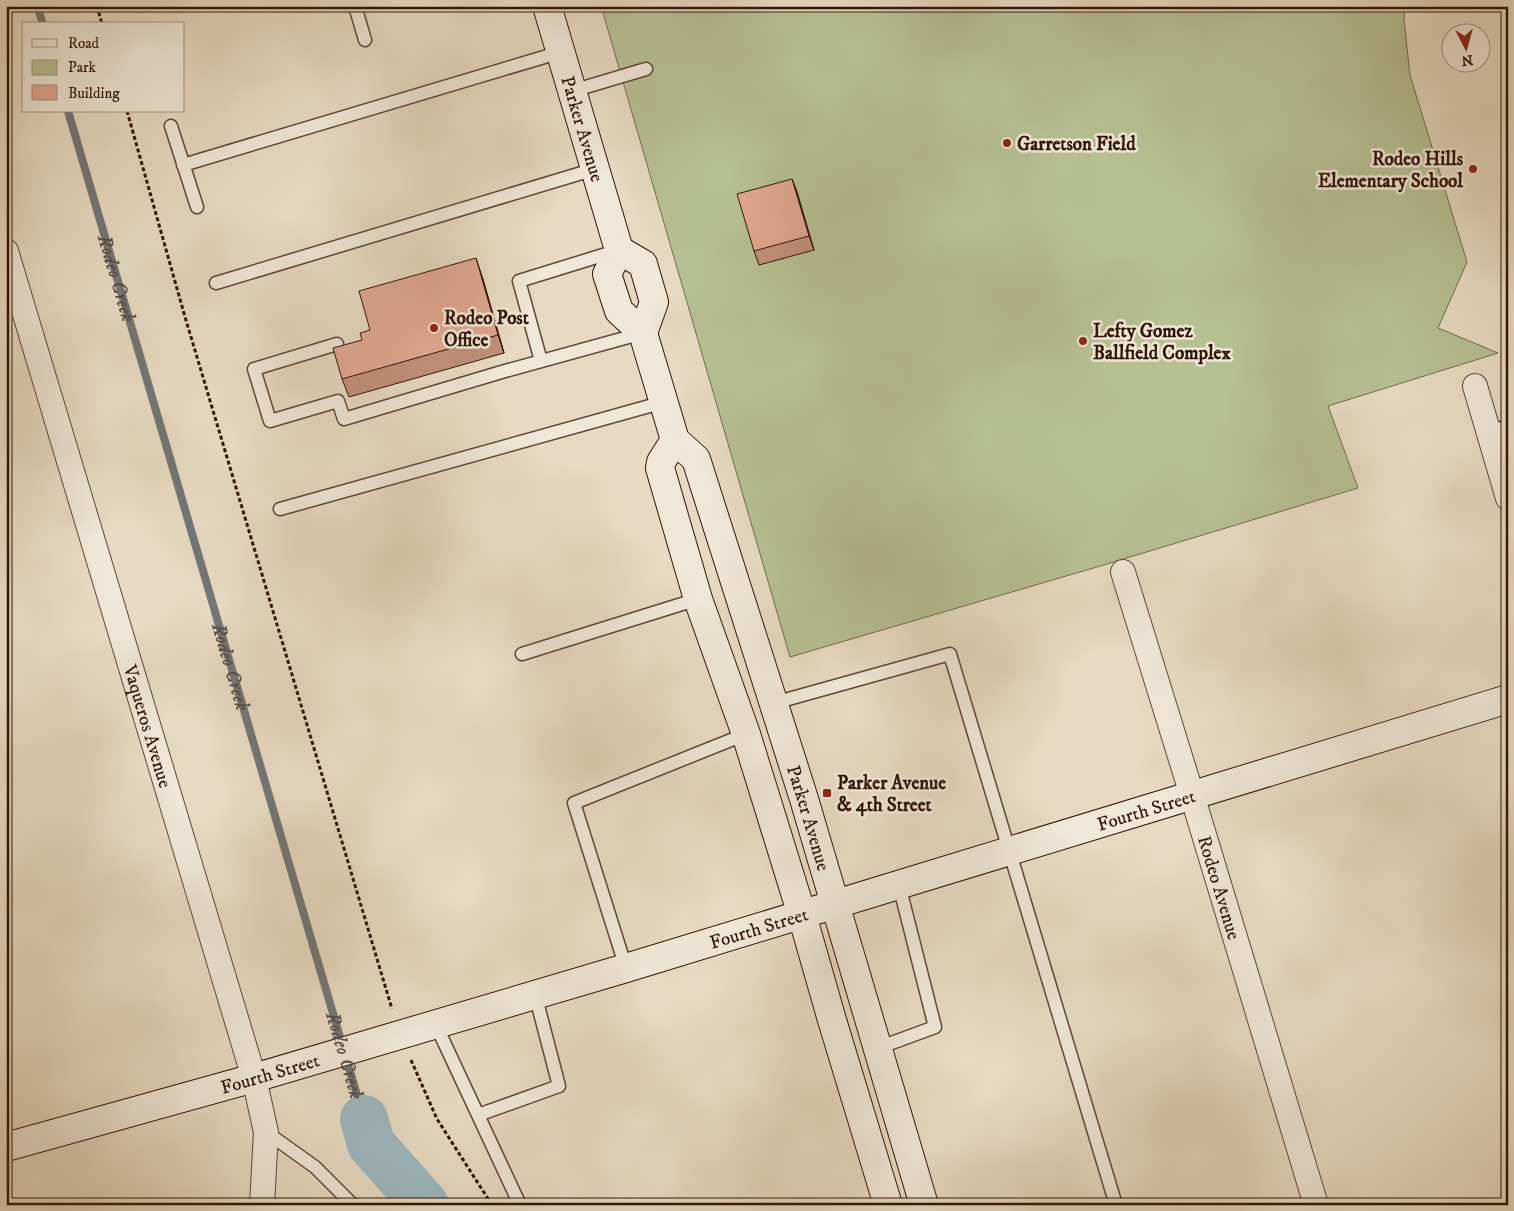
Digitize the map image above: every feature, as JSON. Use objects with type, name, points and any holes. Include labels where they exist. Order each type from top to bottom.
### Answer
[{"type":"main road","name":"Parker Avenue","points":[[547,6],[619,250]]},
{"type":"main road","points":[[644,333],[654,302],[642,264],[619,250],[607,274],[619,311],[644,333],[675,440]]},
{"type":"main road","name":"Parker Avenue","points":[[888,1205],[802,914],[746,734],[698,599],[660,468],[661,462],[675,440],[696,460],[836,904],[924,1205]]},
{"type":"main road","name":"Fourth Street","points":[[6,1148],[254,1078],[626,968],[1508,699]]},
{"type":"street","name":"Vaqueros Avenue","points":[[6,251],[254,1078],[266,1132],[262,1205]]},
{"type":"street","points":[[1476,386],[1498,429],[1508,498]]},
{"type":"street","name":"Rodeo Avenue","points":[[1123,572],[1316,1205]]},
{"type":"lane","points":[[355,6],[365,40]]},
{"type":"lane","points":[[183,165],[561,52]]},
{"type":"lane","points":[[572,91],[646,69]]},
{"type":"lane","points":[[170,126],[197,207]]},
{"type":"lane","points":[[216,283],[595,169]]},
{"type":"lane","points":[[541,361],[519,281],[619,250]]},
{"type":"lane","points":[[337,344],[254,368],[270,421],[338,401],[344,419],[644,333]]},
{"type":"lane","points":[[280,509],[664,402]]},
{"type":"lane","points":[[522,654],[698,599]]},
{"type":"lane","points":[[774,703],[950,654],[1011,851],[1116,1205]]},
{"type":"lane","points":[[626,968],[574,802],[746,734]]},
{"type":"lane","points":[[878,1048],[936,1027],[899,885]]},
{"type":"lane","points":[[478,1115],[559,1086],[534,994]]},
{"type":"lane","points":[[435,1023],[520,1205]]},
{"type":"lane","points":[[266,1132],[315,1167],[353,1205]]},
{"type":"path","points":[[97,6],[101,22]]},
{"type":"path","points":[[126,112],[391,1037],[437,1119],[492,1205]]},
{"type":"green space","name":"Lefty Gomez Ballfield Complex","points":[[601,6],[1405,6],[1404,20],[1410,75],[1467,262],[1438,328],[1498,353],[1328,406],[1358,488],[790,657]]},
{"type":"building","points":[[792,179],[809,236],[754,251],[737,194]]},
{"type":"building","name":"Rodeo Post Office","points":[[476,258],[498,335],[342,379],[333,348],[362,340],[360,333],[370,330],[359,291]]},
{"type":"waterway","name":"Rodeo Creek","points":[[37,6],[42,22]]},
{"type":"waterway","name":"Rodeo Creek","points":[[68,112],[364,1119]]},
{"type":"waterway","name":"Rodeo Creek","points":[[364,1119],[371,1144],[425,1205]]},
{"type":"place","name":"Garretson Field","points":[[1007,143]]},
{"type":"place","name":"Rodeo Hills Elementary School","points":[[1473,169]]},
{"type":"place","name":"Rodeo Post Office","points":[[434,328]]},
{"type":"place","name":"Lefty Gomez Ballfield Complex","points":[[1083,341]]},
{"type":"place","name":"Parker Avenue & 4th Street","points":[[827,793]]}]
